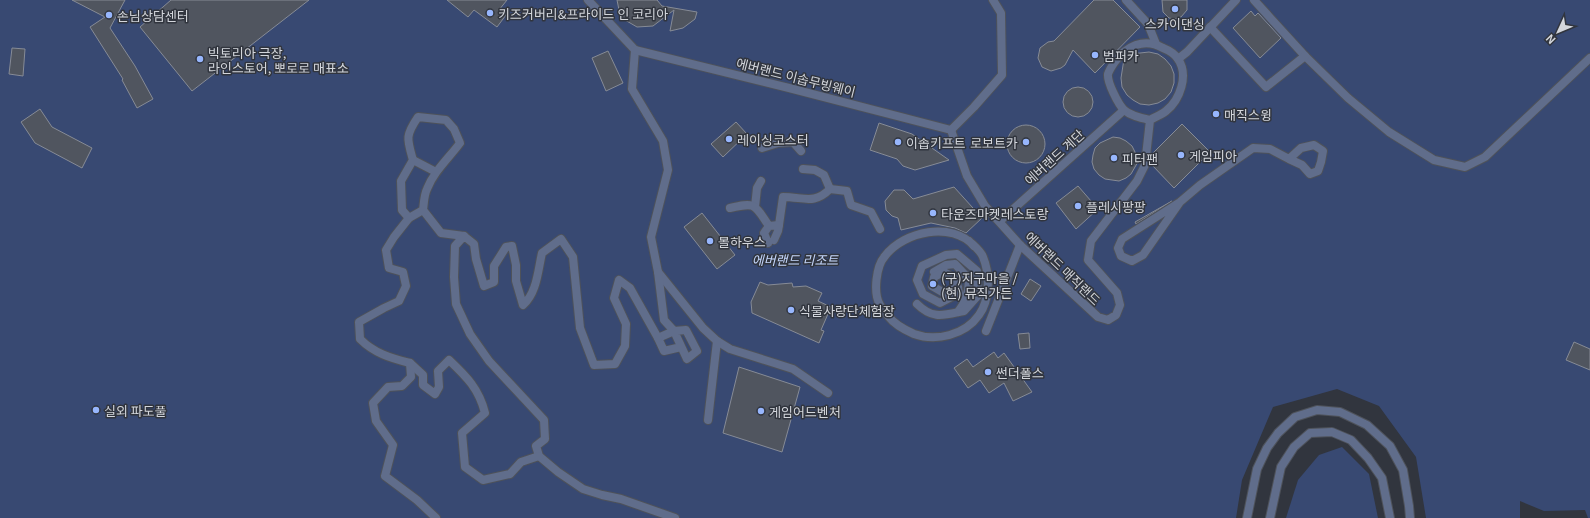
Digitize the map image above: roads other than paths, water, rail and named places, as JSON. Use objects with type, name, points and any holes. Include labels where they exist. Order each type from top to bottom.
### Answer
[{"type":"street","points":[[588,0],[634,50],[632,89],[663,141],[668,170],[651,237],[658,272],[664,320],[674,331],[687,359],[697,351],[686,330],[674,331],[658,338]]},
{"type":"street","points":[[951,130],[974,107],[1002,75],[1001,13],[994,0]]},
{"type":"street","points":[[1126,0],[1148,24],[1156,44]]},
{"type":"street","points":[[1178,59],[1236,0]]},
{"type":"street","points":[[1254,0],[1305,56],[1348,98],[1389,132],[1434,160],[1464,167],[1485,157],[1590,58]]},
{"type":"street","points":[[1210,27],[1266,87],[1305,56]]},
{"type":"street","points":[[1143,42],[1156,44],[1168,50],[1178,59],[1183,73],[1181,87],[1177,97],[1167,110],[1150,120],[1124,110],[1110,85],[1108,74],[1115,62],[1129,48],[1143,42]]},
{"type":"street","name":"에버랜드 이솝무빙웨이","points":[[634,50],[951,130]]},
{"type":"street","name":"에버랜드 계단","points":[[1000,221],[1124,110]]},
{"type":"street","points":[[436,172],[413,160],[408,143],[409,130],[418,117],[446,120],[454,129],[460,143],[436,172],[426,190],[423,210],[441,233],[464,236],[474,244],[476,259],[484,286],[494,282],[494,266],[506,246],[512,246],[516,265],[516,281],[523,305],[529,300],[535,285],[542,253],[561,239],[573,257],[580,328],[594,365],[615,364],[625,346],[626,324],[614,298],[619,280],[630,288],[664,351],[681,347]]},
{"type":"street","name":"에버랜드 매직랜드","points":[[951,130],[967,176],[985,206],[1020,245],[1098,318],[1108,320],[1116,315],[1120,305],[1116,293],[1088,260],[1091,241],[1137,180],[1146,164],[1150,120]]},
{"type":"street","points":[[762,148],[778,143],[793,142],[801,151]]},
{"type":"street","points":[[1180,202],[1143,255],[1132,261],[1121,256],[1118,248],[1122,239],[1180,202],[1200,185],[1253,148],[1270,149],[1289,158]]},
{"type":"street","points":[[409,218],[402,210],[401,180],[413,160]]},
{"type":"street","points":[[803,170],[815,170],[824,174],[830,189]]},
{"type":"street","points":[[755,207],[757,188],[761,181]]},
{"type":"street","points":[[779,225],[769,226],[764,233],[771,242],[778,231],[779,225],[783,197],[798,197],[812,200],[824,196],[830,189]]},
{"type":"street","points":[[830,189],[847,191],[851,205],[872,212],[880,229]]},
{"type":"street","points":[[730,208],[749,204],[755,207],[769,226]]},
{"type":"street","points":[[423,210],[409,218],[386,250],[390,268],[403,272],[406,286],[404,291],[399,301],[359,322],[360,339],[368,348],[387,357],[410,362],[423,375],[424,385],[435,394],[439,387],[438,371],[449,360],[470,379],[482,400],[486,414],[462,433],[464,460],[465,467],[483,480],[510,474],[521,462],[539,456]]},
{"type":"street","points":[[917,304],[923,310],[937,316],[964,312],[978,295],[988,279],[983,256],[972,243],[947,231],[928,232],[898,244],[884,256],[878,273],[876,289],[879,304],[890,319],[904,330],[920,336],[936,338],[952,335],[969,325],[979,315],[987,297],[988,279]]},
{"type":"street","points":[[464,236],[455,246],[454,276],[456,304],[470,334],[489,361],[544,420],[544,439],[536,446],[539,456],[558,472],[583,489],[622,499],[675,518]]},
{"type":"street","points":[[986,331],[1020,245]]},
{"type":"street","points":[[932,286],[934,277],[944,272],[956,279],[959,293],[940,303],[923,294],[917,280],[922,266],[946,255],[957,254],[977,271],[978,295]]},
{"type":"street","points":[[932,286],[930,274],[946,266],[955,264],[969,279],[969,291],[963,306],[958,312]]},
{"type":"street","points":[[658,272],[703,328],[717,341],[730,349],[793,369],[828,393]]},
{"type":"street","points":[[932,286],[944,293],[958,287]]},
{"type":"street","points":[[708,420],[717,341]]},
{"type":"street","points":[[410,362],[411,377],[402,386],[388,387],[373,403],[376,421],[393,445],[386,476],[417,500],[436,518]]},
{"type":"street","points":[[1247,518],[1257,469],[1267,448],[1278,433],[1295,417],[1317,410],[1340,412],[1366,425],[1390,446],[1403,470],[1410,518]]},
{"type":"street","points":[[1270,518],[1281,467],[1294,447],[1310,433],[1332,432],[1351,440],[1368,458],[1382,478],[1390,518]]},
{"type":"place","name":"스카이댄싱","points":[[1175,9]]},
{"type":"place","name":"키즈커버리&프라이드 인 코리아","points":[[490,13]]},
{"type":"place","name":"손님상담센터","points":[[109,15]]},
{"type":"place","name":"범퍼카","points":[[1095,55]]},
{"type":"place","name":"빅토리아 극장, 라인스토어, 뽀로로 매표소","points":[[200,59]]},
{"type":"place","name":"매직스윙","points":[[1216,114]]},
{"type":"place","name":"레이싱코스터","points":[[729,139]]},
{"type":"place","name":"이솝키프트","points":[[898,142]]},
{"type":"place","name":"로보트카","points":[[1026,142]]},
{"type":"place","name":"게임피아","points":[[1181,155]]},
{"type":"place","name":"피터팬","points":[[1114,158]]},
{"type":"place","name":"플레시팡팡","points":[[1078,206]]},
{"type":"place","name":"타운즈마켓레스토랑","points":[[933,213]]},
{"type":"place","name":"볼하우스","points":[[710,241]]},
{"type":"place","name":"(구)지구마을 / (현) 뮤직가든","points":[[933,284]]},
{"type":"place","name":"식물사랑단체험장","points":[[791,310]]},
{"type":"place","name":"썬더폴스","points":[[988,372]]},
{"type":"place","name":"실외 파도풀","points":[[96,410]]},
{"type":"place","name":"게임어드벤처","points":[[761,411]]},
{"type":"park label","name":"에버랜드 리조트","points":[[795,259]]}]
